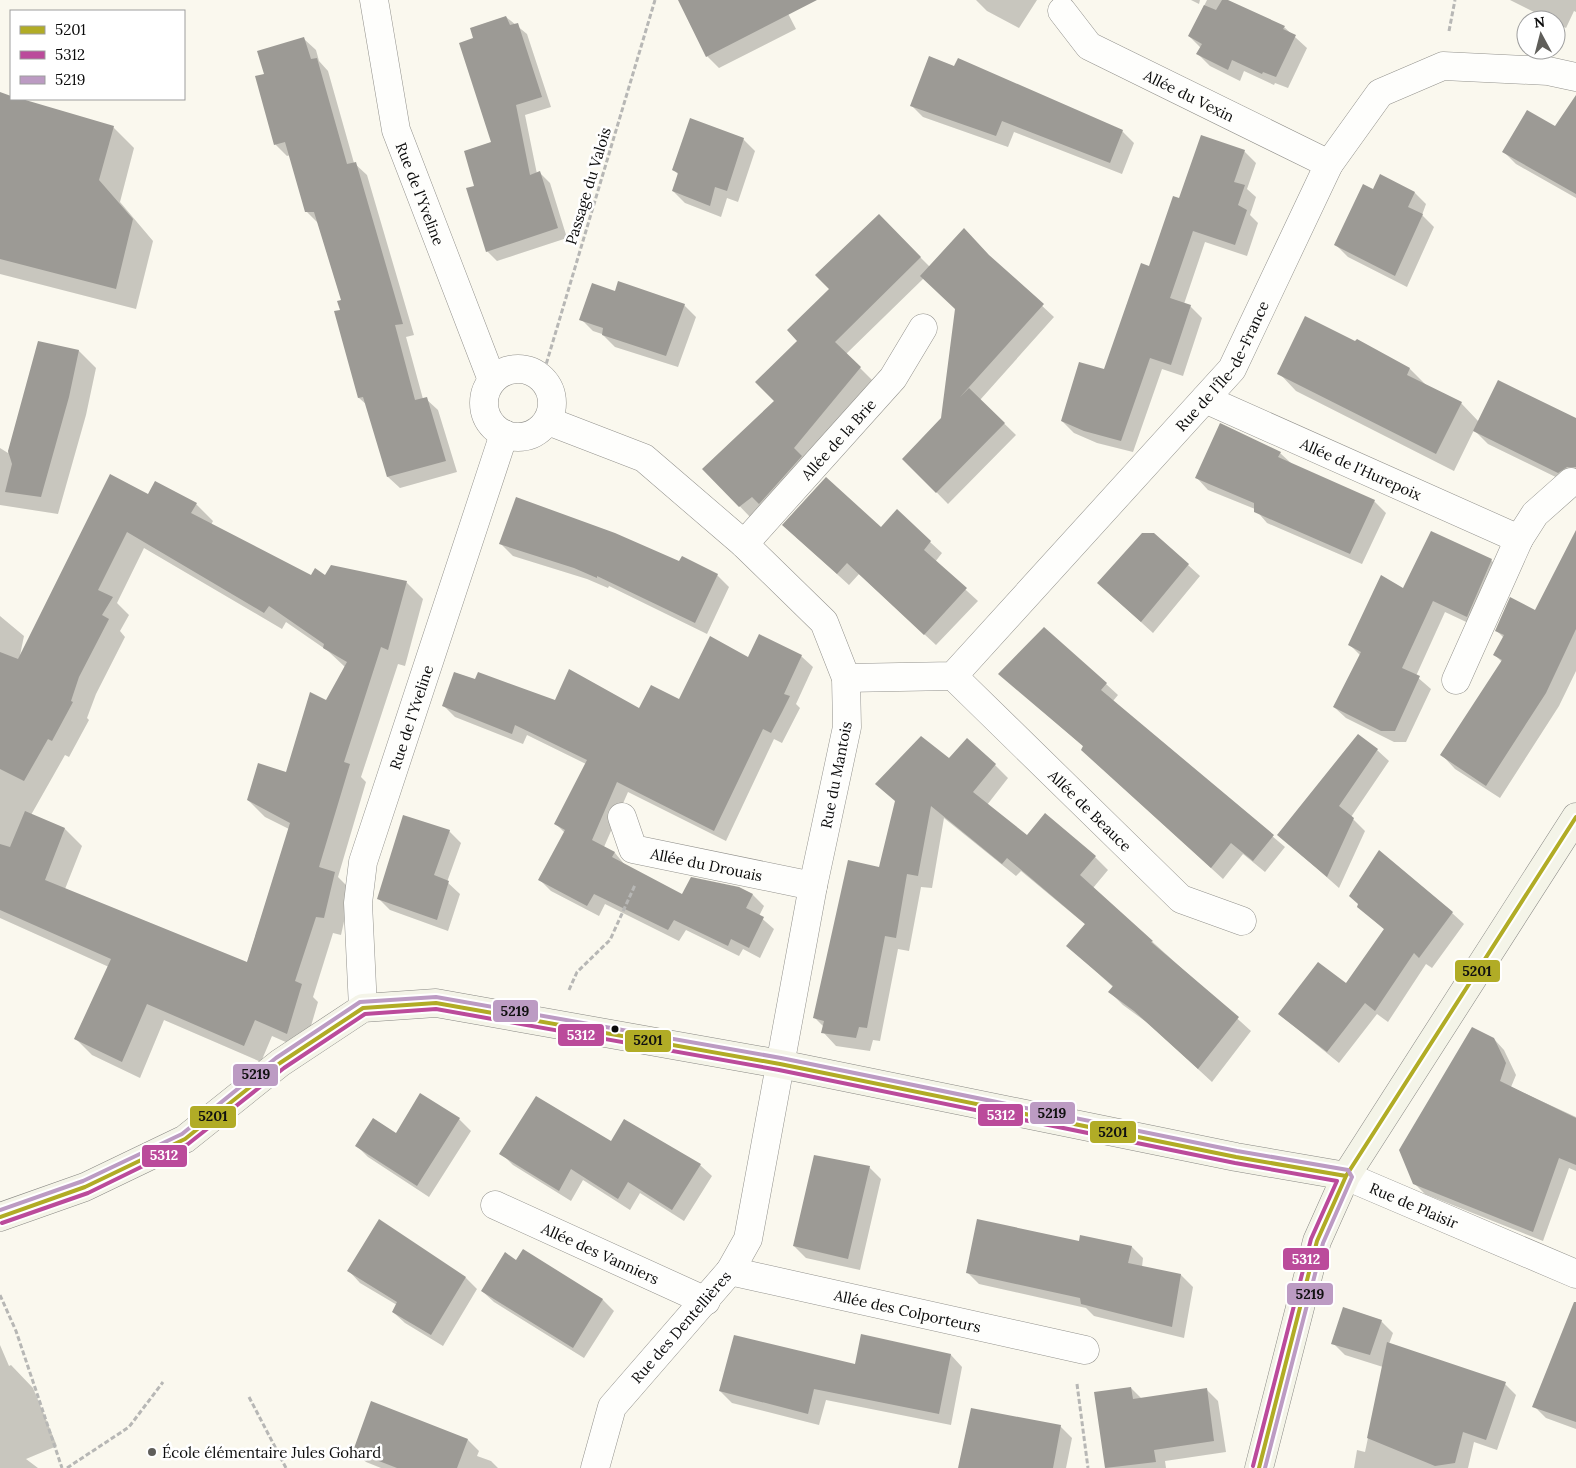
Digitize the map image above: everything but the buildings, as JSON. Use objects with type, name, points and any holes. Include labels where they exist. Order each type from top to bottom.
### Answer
[{"type":"street","name":"Rue de l'Yveline","points":[[374,0],[396,130],[492,380]]},
{"type":"street","name":"Allée du Vexin","points":[[1062,11],[1089,46],[1329,164]]},
{"type":"street","name":"Rue de l'Île-de-France","points":[[952,676],[1232,369],[1329,164],[1380,93],[1443,66],[1548,71],[1576,77]]},
{"type":"street","name":"Allée de la Brie","points":[[744,544],[893,378],[923,328]]},
{"type":"street","points":[[522,368],[533,371],[542,378],[549,387],[553,398],[552,410],[548,421],[532,435],[522,438],[504,434],[491,424],[485,413],[486,390],[492,380],[511,369],[522,368]]},
{"type":"street","name":"Allée de l'Hurepoix","points":[[1205,399],[1519,539]]},
{"type":"street","name":"Rue du Mantois","points":[[548,421],[644,458],[744,544],[824,622],[846,678],[847,727],[813,886],[780,1064]]},
{"type":"street","name":"Rue de l'Yveline","points":[[363,1008],[358,903],[363,862],[504,434]]},
{"type":"street","points":[[1456,680],[1519,539],[1535,514],[1571,482]]},
{"type":"street","points":[[846,678],[952,676]]},
{"type":"street","name":"Allée de Beauce","points":[[952,676],[1181,899],[1242,921]]},
{"type":"street","name":"Allée du Drouais","points":[[622,817],[633,849],[813,886]]},
{"type":"street","points":[[1259,1468],[1317,1241],[1346,1176],[1576,817]]},
{"type":"street","name":"Rue de Plaisir","points":[[0,1217],[85,1187],[185,1140],[280,1063],[363,1008],[436,1003],[780,1064],[1236,1157],[1346,1176],[1576,1274]]},
{"type":"street","name":"Rue des Dentellières","points":[[596,1468],[612,1407],[706,1301],[730,1271],[748,1239],[780,1064]]},
{"type":"street","name":"Allée des Vanniers","points":[[495,1205],[706,1301]]},
{"type":"street","name":"Allée des Colporteurs","points":[[730,1271],[1085,1350]]},
{"type":"path","name":"Passage du Valois","points":[[542,378],[655,0]]},
{"type":"path","points":[[555,1023],[577,972],[610,940],[650,852]]},
{"type":"path","points":[[0,1295],[16,1331],[62,1468]]},
{"type":"path","points":[[1085,1350],[1076,1381],[1088,1468]]},
{"type":"path","points":[[67,1468],[129,1427],[163,1382]]},
{"type":"path","points":[[249,1397],[286,1468]]},
{"type":"transit line","name":"5201","points":[[1259,1468],[1317,1241],[1346,1176],[1576,817]]},
{"type":"transit line","name":"5219","points":[[0,1210],[83,1181],[182,1134],[276,1058],[360,1002],[436,997],[781,1058],[1237,1151],[1348,1170],[1352,1177],[1323,1243],[1265,1468]]},
{"type":"transit line","name":"5201","points":[[0,1217],[85,1187],[185,1139],[280,1063],[363,1008],[436,1003],[780,1064],[1236,1157],[1346,1176]]},
{"type":"transit line","name":"5312","points":[[2,1223],[88,1193],[188,1144],[284,1068],[365,1014],[436,1009],[779,1070],[1235,1163],[1337,1181],[1311,1239],[1253,1466]]},
{"type":"place","name":"École élémentaire Jules Gohard","points":[[152,1452]]}]
